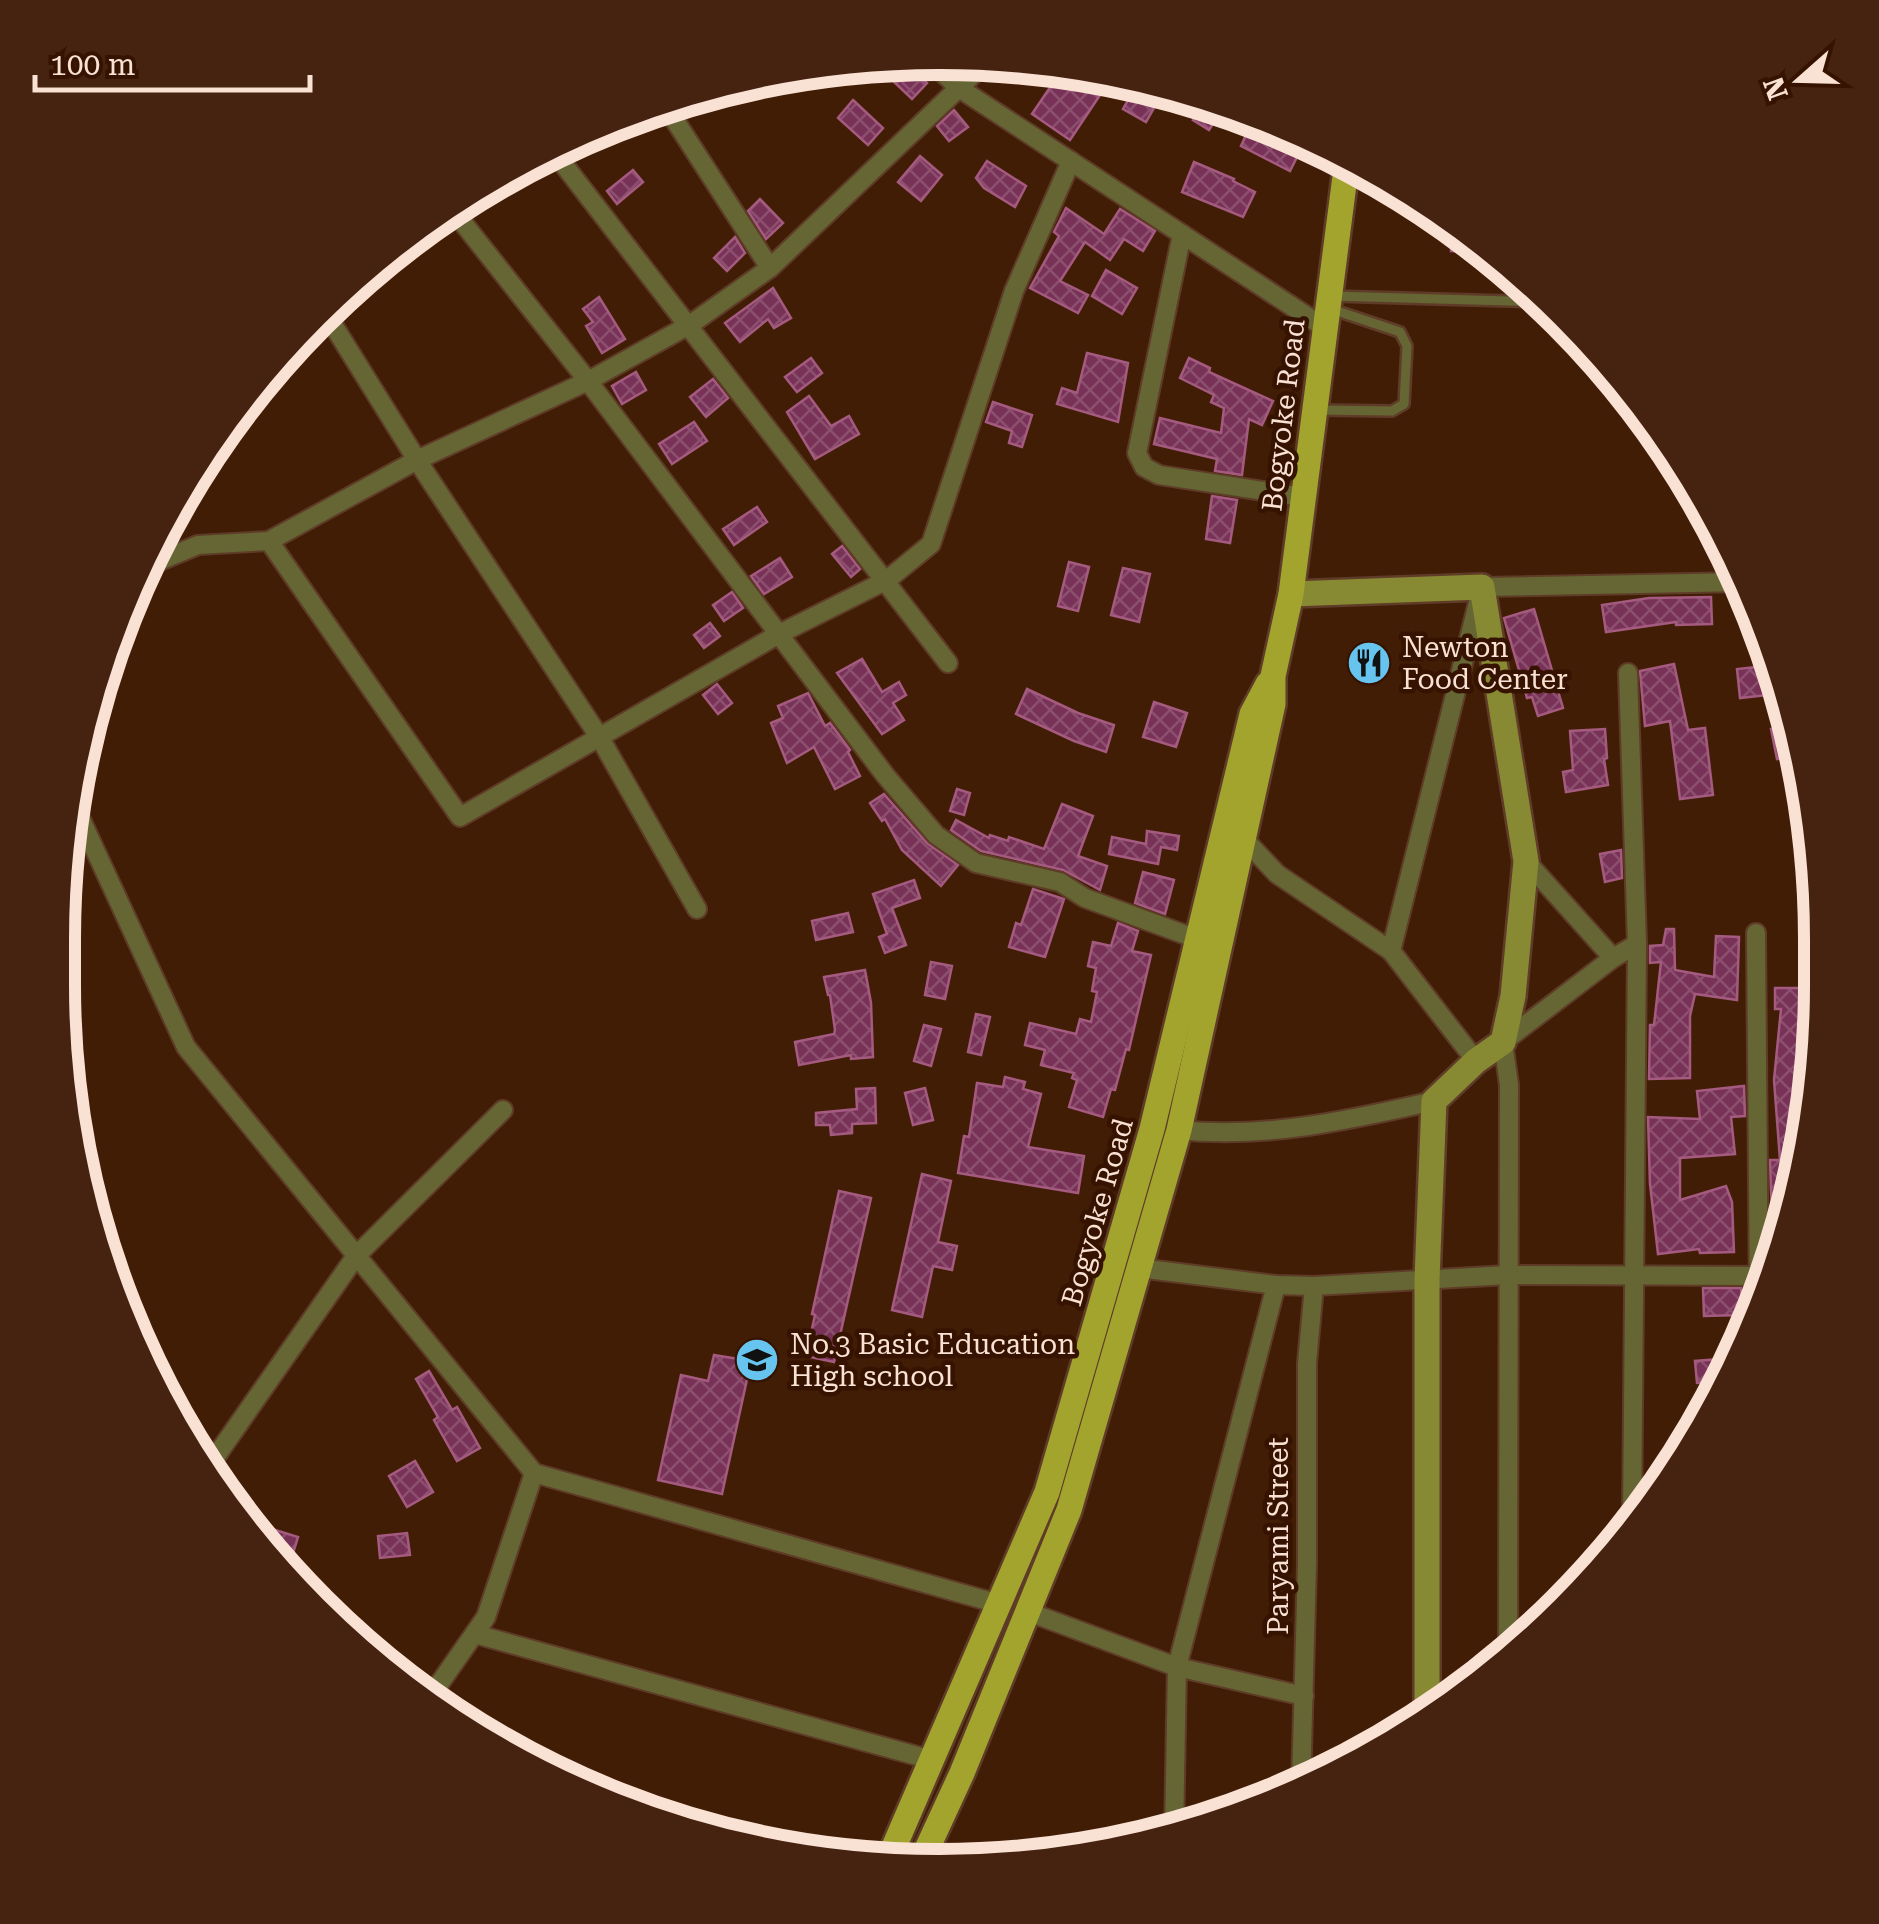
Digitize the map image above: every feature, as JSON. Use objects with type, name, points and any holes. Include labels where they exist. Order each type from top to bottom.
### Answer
[{"type":"main road","name":"Bogyoke Road","points":[[894,1847],[1047,1492],[1152,1129],[1252,714],[1272,676],[1291,594],[1346,177]]},
{"type":"main road","name":"Bogyoke Road","points":[[928,1849],[1069,1510],[1179,1130],[1273,704],[1272,676]]},
{"type":"street","points":[[946,75],[1182,234],[1327,311]]},
{"type":"street","points":[[163,559],[198,545],[269,540],[417,460],[588,381],[690,324],[770,268],[972,76]]},
{"type":"street","points":[[673,118],[770,268]]},
{"type":"street","points":[[269,540],[460,817],[779,634],[886,580],[931,544],[1014,291],[1071,161]]},
{"type":"street","points":[[563,162],[948,663]]},
{"type":"street","points":[[461,220],[588,381],[885,775],[936,836],[976,863],[1060,882],[1085,898],[1197,939]]},
{"type":"street","points":[[1182,234],[1138,453],[1144,467],[1159,475],[1303,497]]},
{"type":"street","points":[[333,323],[417,460],[600,738],[698,909]]},
{"type":"street","points":[[1291,594],[1726,582]]},
{"type":"street","points":[[1482,587],[1526,861],[1513,996],[1503,1042],[1509,1085],[1508,1636]]},
{"type":"street","points":[[1391,952],[1482,587]]},
{"type":"street","points":[[1628,673],[1637,944],[1632,1501]]},
{"type":"street","points":[[83,823],[186,1047],[534,1474],[999,1604]]},
{"type":"street","points":[[1245,840],[1277,874],[1391,952],[1476,1060]]},
{"type":"street","points":[[1526,861],[1612,958]]},
{"type":"street","points":[[1756,934],[1764,1243]]},
{"type":"street","points":[[1179,1130],[1217,1134],[1288,1130],[1434,1101],[1476,1060],[1612,958],[1637,944]]},
{"type":"street","points":[[1427,1698],[1427,1279],[1434,1101]]},
{"type":"street","points":[[216,1457],[356,1256],[503,1110]]},
{"type":"street","points":[[1139,1268],[1314,1286],[1508,1275],[1752,1277]]},
{"type":"street","points":[[1174,1816],[1177,1667],[1276,1285]]},
{"type":"street","name":"Paryami Street","points":[[1302,1769],[1308,1564],[1306,1363],[1314,1286]]},
{"type":"street","points":[[437,1687],[486,1618],[534,1474]]},
{"type":"street","points":[[1026,1611],[1177,1667],[1304,1696]]},
{"type":"street","points":[[476,1634],[932,1760]]},
{"type":"lane","points":[[1327,311],[1524,303]]},
{"type":"lane","points":[[1314,410],[1392,411],[1404,404],[1407,346],[1400,332],[1327,311]]},
{"type":"building","points":[[919,76],[927,83],[912,99],[889,77]]},
{"type":"building","points":[[1047,82],[1103,91],[1070,140],[1032,114],[1051,86]]},
{"type":"building","points":[[1130,97],[1154,108],[1146,122],[1123,109]]},
{"type":"building","points":[[853,100],[883,128],[868,145],[838,118]]},
{"type":"building","points":[[954,110],[968,127],[949,141],[937,126]]},
{"type":"building","points":[[1197,115],[1215,120],[1209,130],[1193,120]]},
{"type":"building","points":[[1247,132],[1299,154],[1290,171],[1241,146]]},
{"type":"building","points":[[920,156],[942,175],[921,201],[898,182]]},
{"type":"building","points":[[987,161],[1026,186],[1015,207],[984,188],[976,178]]},
{"type":"building","points":[[1194,162],[1255,192],[1243,217],[1182,192]]},
{"type":"building","points":[[633,170],[643,182],[617,204],[607,191]]},
{"type":"building","points":[[760,199],[783,223],[766,239],[748,211]]},
{"type":"building","points":[[1066,208],[1104,234],[1120,209],[1155,231],[1143,251],[1124,239],[1110,260],[1085,242],[1060,281],[1088,295],[1078,313],[1030,288],[1059,236],[1054,232]]},
{"type":"building","points":[[735,237],[745,253],[727,271],[714,258]]},
{"type":"building","points":[[1106,270],[1137,288],[1122,314],[1092,296]]},
{"type":"building","points":[[773,288],[791,318],[774,328],[768,319],[740,342],[725,323]]},
{"type":"building","points":[[599,297],[625,339],[602,353],[586,326],[593,322],[583,309]]},
{"type":"building","points":[[1087,353],[1128,363],[1118,422],[1057,404],[1062,388],[1077,393]]},
{"type":"building","points":[[811,358],[822,373],[797,392],[785,377]]},
{"type":"building","points":[[1189,358],[1210,368],[1209,372],[1273,401],[1262,425],[1249,419],[1242,475],[1215,471],[1217,459],[1154,444],[1160,418],[1221,433],[1224,408],[1211,402],[1214,395],[1180,378]]},
{"type":"building","points":[[636,372],[646,390],[622,404],[612,386]]},
{"type":"building","points":[[713,379],[728,398],[706,417],[690,397]]},
{"type":"building","points":[[809,396],[831,426],[849,416],[859,434],[815,459],[787,412]]},
{"type":"building","points":[[993,402],[1032,415],[1022,447],[1009,443],[1012,431],[986,422]]},
{"type":"building","points":[[694,422],[707,441],[672,464],[659,444]]},
{"type":"building","points":[[1212,496],[1237,500],[1230,543],[1206,539]]},
{"type":"building","points":[[757,507],[767,522],[734,545],[723,529]]},
{"type":"building","points":[[842,546],[860,569],[851,577],[832,554]]},
{"type":"building","points":[[780,558],[792,577],[764,594],[751,576]]},
{"type":"building","points":[[1069,562],[1089,567],[1078,611],[1058,606]]},
{"type":"building","points":[[1123,568],[1150,574],[1139,622],[1111,615]]},
{"type":"building","points":[[732,592],[743,608],[724,621],[713,605]]},
{"type":"building","points":[[1711,597],[1712,624],[1676,622],[1606,632],[1602,605],[1649,598]]},
{"type":"building","points":[[1534,609],[1563,708],[1538,716],[1532,697],[1527,698],[1504,618]]},
{"type":"building","points":[[710,623],[720,636],[704,648],[694,635]]},
{"type":"building","points":[[862,659],[882,692],[899,682],[906,695],[893,703],[904,720],[882,734],[837,673]]},
{"type":"building","points":[[1674,664],[1688,730],[1705,728],[1713,795],[1680,799],[1670,721],[1645,726],[1640,671]]},
{"type":"building","points":[[1759,667],[1768,695],[1740,698],[1737,669]]},
{"type":"building","points":[[717,684],[732,703],[718,714],[703,695]]},
{"type":"building","points":[[1027,689],[1114,725],[1106,752],[1016,714]]},
{"type":"building","points":[[808,693],[825,726],[830,723],[850,750],[860,776],[835,789],[814,747],[787,763],[771,723],[783,718],[778,706]]},
{"type":"building","points":[[1154,702],[1187,713],[1176,747],[1143,737]]},
{"type":"building","points":[[1778,728],[1784,758],[1777,759],[1771,729]]},
{"type":"building","points":[[1605,729],[1608,785],[1566,792],[1563,772],[1573,770],[1570,731]]},
{"type":"building","points":[[957,789],[970,793],[964,815],[950,811]]},
{"type":"building","points":[[884,794],[927,843],[958,865],[941,886],[902,850],[885,819],[882,821],[870,803]]},
{"type":"building","points":[[1062,804],[1093,816],[1078,856],[1107,866],[1100,890],[1063,870],[981,851],[951,830],[956,820],[989,838],[990,835],[1008,841],[1009,837],[1044,849]]},
{"type":"building","points":[[1147,831],[1179,836],[1177,850],[1161,847],[1158,864],[1109,854],[1112,837],[1146,844]]},
{"type":"building","points":[[1621,850],[1622,878],[1605,882],[1600,854]]},
{"type":"building","points":[[1143,872],[1174,880],[1165,914],[1135,903]]},
{"type":"building","points":[[914,880],[920,898],[892,908],[906,945],[885,953],[879,937],[887,934],[873,894]]},
{"type":"building","points":[[1033,889],[1064,899],[1045,957],[1009,947]]},
{"type":"building","points":[[848,913],[853,932],[816,940],[812,921]]},
{"type":"building","points":[[1118,923],[1138,931],[1132,951],[1151,955],[1129,1050],[1126,1049],[1103,1117],[1069,1107],[1077,1080],[1072,1078],[1074,1073],[1041,1065],[1045,1050],[1025,1045],[1030,1023],[1076,1034],[1080,1019],[1091,1022],[1097,992],[1092,991],[1096,968],[1088,966],[1093,942],[1111,946]]},
{"type":"building","points":[[1666,929],[1674,929],[1675,970],[1714,977],[1716,936],[1739,937],[1737,1000],[1695,994],[1690,1016],[1690,1078],[1649,1079],[1650,1025],[1654,1025],[1661,962],[1650,963],[1650,946],[1663,945]]},
{"type":"building","points":[[931,962],[952,966],[945,999],[925,995]]},
{"type":"building","points":[[865,970],[873,1057],[851,1059],[851,1055],[799,1065],[795,1042],[834,1034],[824,977]]},
{"type":"building","points":[[1775,988],[1804,988],[1797,1097],[1772,1216],[1770,1160],[1780,1160],[1774,1080],[1781,1009],[1775,1009]]},
{"type":"building","points":[[976,1014],[990,1017],[981,1055],[968,1052]]},
{"type":"building","points":[[924,1025],[941,1029],[931,1066],[914,1061]]},
{"type":"building","points":[[1005,1077],[1025,1082],[1023,1089],[1041,1094],[1028,1147],[1084,1156],[1078,1193],[958,1173],[964,1136],[969,1137],[977,1083],[1003,1087]]},
{"type":"building","points":[[1744,1086],[1745,1116],[1731,1117],[1735,1154],[1680,1158],[1680,1200],[1726,1186],[1732,1202],[1734,1252],[1700,1253],[1699,1249],[1658,1254],[1648,1117],[1700,1119],[1697,1091]]},
{"type":"building","points":[[875,1088],[876,1123],[852,1124],[852,1133],[831,1135],[830,1125],[816,1125],[816,1113],[857,1109],[856,1089]]},
{"type":"building","points":[[925,1088],[933,1120],[913,1125],[905,1093]]},
{"type":"building","points":[[922,1174],[951,1181],[938,1242],[957,1246],[952,1270],[933,1266],[922,1317],[892,1310]]},
{"type":"building","points":[[839,1191],[871,1198],[834,1362],[806,1356]]},
{"type":"building","points":[[1703,1288],[1741,1288],[1738,1315],[1704,1316]]},
{"type":"building","points":[[714,1355],[751,1361],[722,1494],[658,1480],[681,1375],[708,1381]]},
{"type":"building","points":[[1718,1359],[1707,1382],[1697,1383],[1695,1361]]},
{"type":"building","points":[[429,1371],[452,1410],[457,1407],[480,1448],[457,1461],[416,1379]]},
{"type":"building","points":[[415,1461],[433,1492],[407,1507],[389,1476]]},
{"type":"building","points":[[269,1529],[298,1537],[292,1557],[290,1555]]},
{"type":"building","points":[[407,1533],[410,1555],[380,1558],[378,1536]]},
{"type":"place","name":"Newton Food Center","points":[[1369,663]]},
{"type":"place","name":"No.3 Basic Education High school","points":[[757,1360]]}]
